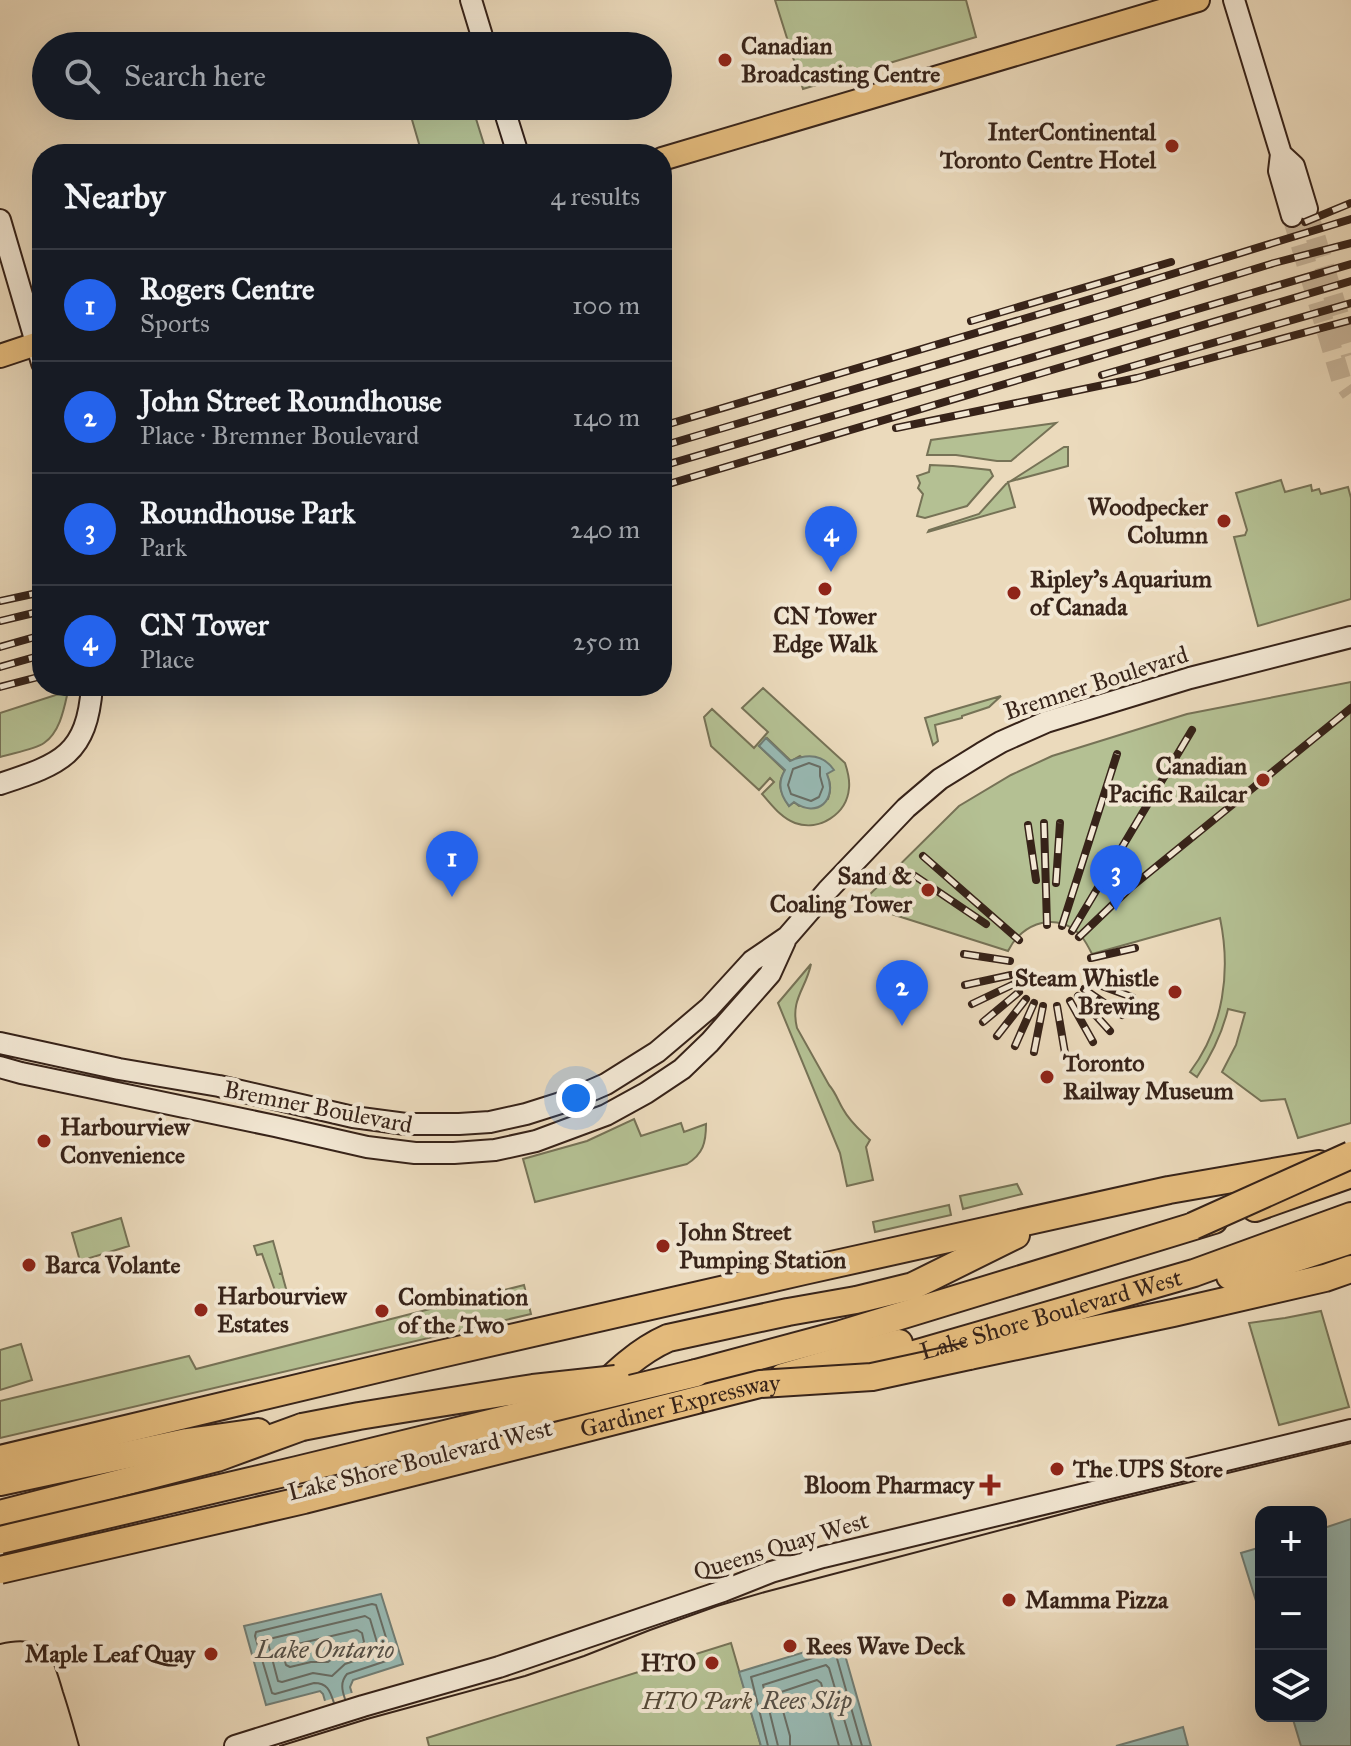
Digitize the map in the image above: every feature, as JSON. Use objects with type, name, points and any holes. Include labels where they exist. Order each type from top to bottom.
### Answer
[{"type":"highway","points":[[0,1459],[804,1271],[1169,1190],[1351,1157]]},
{"type":"highway","points":[[1193,1226],[1351,1157]]},
{"type":"highway","name":"Gardiner Expressway","points":[[0,1540],[696,1373],[841,1334],[1282,1200],[1351,1174]]},
{"type":"highway","name":"Gardiner Expressway","points":[[0,1573],[304,1500],[760,1384],[1194,1258],[1351,1202]]},
{"type":"highway","points":[[562,1425],[633,1359],[668,1338],[913,1286],[1063,1214]]},
{"type":"highway","name":"Lake Shore Boulevard West","points":[[0,1573],[99,1536],[562,1425],[733,1401],[947,1346],[1194,1273],[1351,1216]]},
{"type":"highway","points":[[947,1346],[1278,1264],[1351,1240]]},
{"type":"highway","points":[[760,1384],[872,1377],[1173,1313],[1325,1278],[1351,1269]]},
{"type":"highway","points":[[0,1482],[187,1442],[302,1427],[533,1388],[696,1373]]},
{"type":"highway","points":[[0,1514],[217,1458],[302,1427]]},
{"type":"main road","points":[[672,156],[1198,0]]},
{"type":"main road","points":[[0,356],[32,350]]},
{"type":"street","points":[[471,0],[481,32]]},
{"type":"street","points":[[1234,0],[1281,154],[1294,166],[1300,212]]},
{"type":"street","points":[[507,120],[515,144]]},
{"type":"street","points":[[0,220],[32,323]]},
{"type":"street","name":"Bremner Boulevard","points":[[0,1043],[119,1069],[219,1086],[353,1117],[406,1124],[490,1122],[526,1114],[606,1084],[657,1052],[691,1025],[752,961],[787,937],[906,808],[940,779],[1001,742],[1046,722],[1141,692],[1351,637]]},
{"type":"street","points":[[0,784],[41,771],[59,761],[86,726],[91,696]]},
{"type":"street","name":"Bremner Boulevard","points":[[0,1067],[367,1147],[415,1153],[495,1150],[536,1141],[606,1115],[682,1069],[770,974],[787,937]]},
{"type":"street","name":"Queens Quay West","points":[[235,1746],[499,1667],[771,1572],[823,1557],[1351,1430]]},
{"type":"green space","points":[[775,0],[966,0],[976,37],[803,89]]},
{"type":"green space","points":[[412,120],[476,120],[484,144],[419,144]]},
{"type":"green space","points":[[1056,423],[1011,461],[927,455],[931,440]]},
{"type":"green space","points":[[1064,447],[1068,447],[1068,466],[1010,481]]},
{"type":"green space","points":[[930,465],[990,470],[993,476],[967,506],[925,518],[917,516],[923,494],[918,488],[920,483],[917,476],[929,472]]},
{"type":"green space","points":[[1281,480],[1285,492],[1311,485],[1312,491],[1319,489],[1321,494],[1348,487],[1351,498],[1351,599],[1258,626],[1234,537],[1245,535],[1247,530],[1236,493]]},
{"type":"green space","points":[[1008,483],[1015,507],[928,532],[979,514]]},
{"type":"green space","points":[[1351,682],[1351,1123],[1298,1138],[1285,1099],[1261,1101],[1222,1072],[1236,1045],[1245,1013],[1228,1009],[1219,1036],[1202,1069],[1197,1077],[1190,1072],[1211,1036],[1222,998],[1225,958],[1220,918],[1092,954],[1073,929],[1063,924],[1042,923],[1022,933],[1008,951],[860,904],[959,806],[1011,775],[1052,756],[1187,714]]},
{"type":"green space","points":[[763,688],[845,763],[849,788],[847,797],[830,819],[813,825],[790,821],[762,794],[774,782],[770,778],[759,790],[711,746],[704,717],[712,709],[754,748],[768,732],[742,708]],"holes":[[[767,738],[791,761],[800,756],[824,773],[830,783],[828,799],[799,806],[794,802],[789,806],[781,788],[785,771],[759,746]]]},
{"type":"green space","points":[[53,696],[67,696],[54,733],[44,743],[0,757],[0,713]]},
{"type":"green space","points":[[1001,696],[989,707],[935,725],[938,741],[933,745],[925,718]]},
{"type":"green space","points":[[811,964],[797,1002],[797,1028],[846,1114],[870,1140],[866,1147],[873,1180],[847,1186],[840,1153],[778,1003]]},
{"type":"green space","points":[[634,1119],[641,1136],[681,1123],[684,1132],[706,1124],[702,1147],[687,1164],[535,1202],[523,1159],[587,1141]]},
{"type":"green space","points":[[1017,1184],[1022,1194],[963,1209],[960,1196]]},
{"type":"green space","points":[[949,1205],[951,1215],[875,1232],[873,1222]]},
{"type":"green space","points":[[121,1218],[129,1246],[80,1261],[72,1233]]},
{"type":"green space","points":[[273,1241],[282,1273],[279,1274],[282,1274],[288,1296],[278,1299],[262,1254],[257,1255],[254,1246]]},
{"type":"green space","points":[[524,1285],[531,1314],[0,1438],[0,1401],[189,1356],[196,1369]]},
{"type":"green space","points":[[1321,1311],[1349,1407],[1279,1425],[1249,1323]]},
{"type":"green space","points":[[21,1344],[32,1380],[0,1390],[0,1350]]},
{"type":"green space","name":"HTO Park","points":[[731,1643],[761,1746],[429,1746],[427,1738]]},
{"type":"water","points":[[766,738],[790,761],[815,756],[830,765],[834,770],[827,774],[830,792],[823,804],[810,808],[794,802],[789,806],[781,789],[785,770],[759,746]]},
{"type":"water","points":[[1351,1519],[1351,1746],[1301,1746],[1294,1722],[1327,1722],[1327,1527]]},
{"type":"water","points":[[1255,1549],[1255,1598],[1241,1553]]},
{"type":"water","name":"Lake Ontario","points":[[381,1594],[403,1664],[353,1680],[350,1687],[368,1746],[338,1746],[320,1691],[266,1705],[244,1626]]},
{"type":"water","name":"Rees Slip","points":[[841,1641],[871,1746],[761,1746],[739,1672]]},
{"type":"water","points":[[1183,1727],[1188,1746],[1116,1746]]},
{"type":"pier","points":[[355,1692],[372,1746],[334,1746],[321,1702]]},
{"type":"tunnel","points":[[1307,209],[1351,355]]},
{"type":"tunnel","points":[[1292,216],[1341,379],[1351,393]]},
{"type":"tram line","points":[[280,1746],[525,1676],[717,1606],[765,1592],[1104,1503],[1351,1443]]},
{"type":"tram line","points":[[0,1644],[15,1641],[37,1644],[50,1657],[79,1746]]},
{"type":"railway","points":[[1305,222],[1351,203]]},
{"type":"railway","points":[[672,423],[1351,219]]},
{"type":"railway","points":[[672,443],[1274,263],[1351,243]]},
{"type":"railway","points":[[971,321],[1171,262]]},
{"type":"railway","points":[[672,463],[1351,264]]},
{"type":"railway","points":[[672,483],[1351,281]]},
{"type":"railway","points":[[1102,375],[1351,303]]},
{"type":"railway","points":[[896,428],[1137,378],[1351,320]]},
{"type":"railway","points":[[0,601],[32,594]]},
{"type":"railway","points":[[0,621],[32,613]]},
{"type":"railway","points":[[0,647],[32,638]]},
{"type":"railway","points":[[0,667],[32,658]]},
{"type":"railway","points":[[0,687],[32,679]]},
{"type":"railway","points":[[1079,937],[1130,888],[1351,708]]},
{"type":"railway","points":[[1072,931],[1192,730]]},
{"type":"railway","points":[[1062,926],[1117,754]]},
{"type":"railway","points":[[1044,823],[1047,925]]},
{"type":"railway","points":[[1056,883],[1060,823]]},
{"type":"railway","points":[[1028,825],[1036,880]]},
{"type":"railway","points":[[923,856],[1019,940]]},
{"type":"railway","points":[[915,876],[986,924]]},
{"type":"railway","points":[[1091,958],[1135,948]]},
{"type":"railway","points":[[964,954],[1010,961]]},
{"type":"railway","points":[[1091,972],[1136,978]]},
{"type":"railway","points":[[965,985],[1011,975]]},
{"type":"railway","points":[[1088,981],[1132,997]]},
{"type":"railway","points":[[972,1004],[1014,984]]},
{"type":"railway","points":[[1084,989],[1122,1015]]},
{"type":"railway","points":[[983,1022],[1019,992]]},
{"type":"railway","points":[[1078,996],[1110,1031]]},
{"type":"railway","points":[[997,1036],[1026,999]]},
{"type":"railway","points":[[1070,1001],[1093,1042]]},
{"type":"railway","points":[[1015,1046],[1034,1003]]},
{"type":"railway","points":[[1034,1052],[1043,1006]]},
{"type":"railway","points":[[1057,1006],[1065,1053]]},
{"type":"place","name":"Canadian Broadcasting Centre","points":[[725,60]]},
{"type":"place","name":"InterContinental Toronto Centre Hotel","points":[[1172,146]]},
{"type":"place","name":"Woodpecker Column","points":[[1224,521]]},
{"type":"place","name":"CN Tower","points":[[831,572]]},
{"type":"place","name":"CN Tower Edge Walk","points":[[825,589]]},
{"type":"place","name":"Ripley's Aquarium of Canada","points":[[1014,593]]},
{"type":"place","name":"Canadian Pacific Railcar","points":[[1263,780]]},
{"type":"place","name":"Sand & Coaling Tower","points":[[928,890]]},
{"type":"place","name":"Rogers Centre","points":[[452,897]]},
{"type":"place","name":"Roundhouse Park","points":[[1116,911]]},
{"type":"place","name":"Steam Whistle Brewing","points":[[1175,992]]},
{"type":"place","name":"John Street Roundhouse","points":[[902,1026]]},
{"type":"place","name":"Toronto Railway Museum","points":[[1047,1077]]},
{"type":"place","name":"Harbourview Convenience","points":[[44,1141]]},
{"type":"place","name":"John Street Pumping Station","points":[[663,1246]]},
{"type":"place","name":"Barca Volante","points":[[29,1265]]},
{"type":"place","name":"Harbourview Estates","points":[[201,1310]]},
{"type":"place","name":"Combination of the Two","points":[[382,1311]]},
{"type":"place","name":"The UPS Store","points":[[1057,1469]]},
{"type":"place","name":"Bloom Pharmacy","points":[[990,1485]]},
{"type":"place","name":"Mamma Pizza","points":[[1009,1600]]},
{"type":"place","name":"Rees Wave Deck","points":[[790,1646]]},
{"type":"place","name":"Maple Leaf Quay","points":[[211,1654]]},
{"type":"place","name":"HTO","points":[[712,1663]]}]
